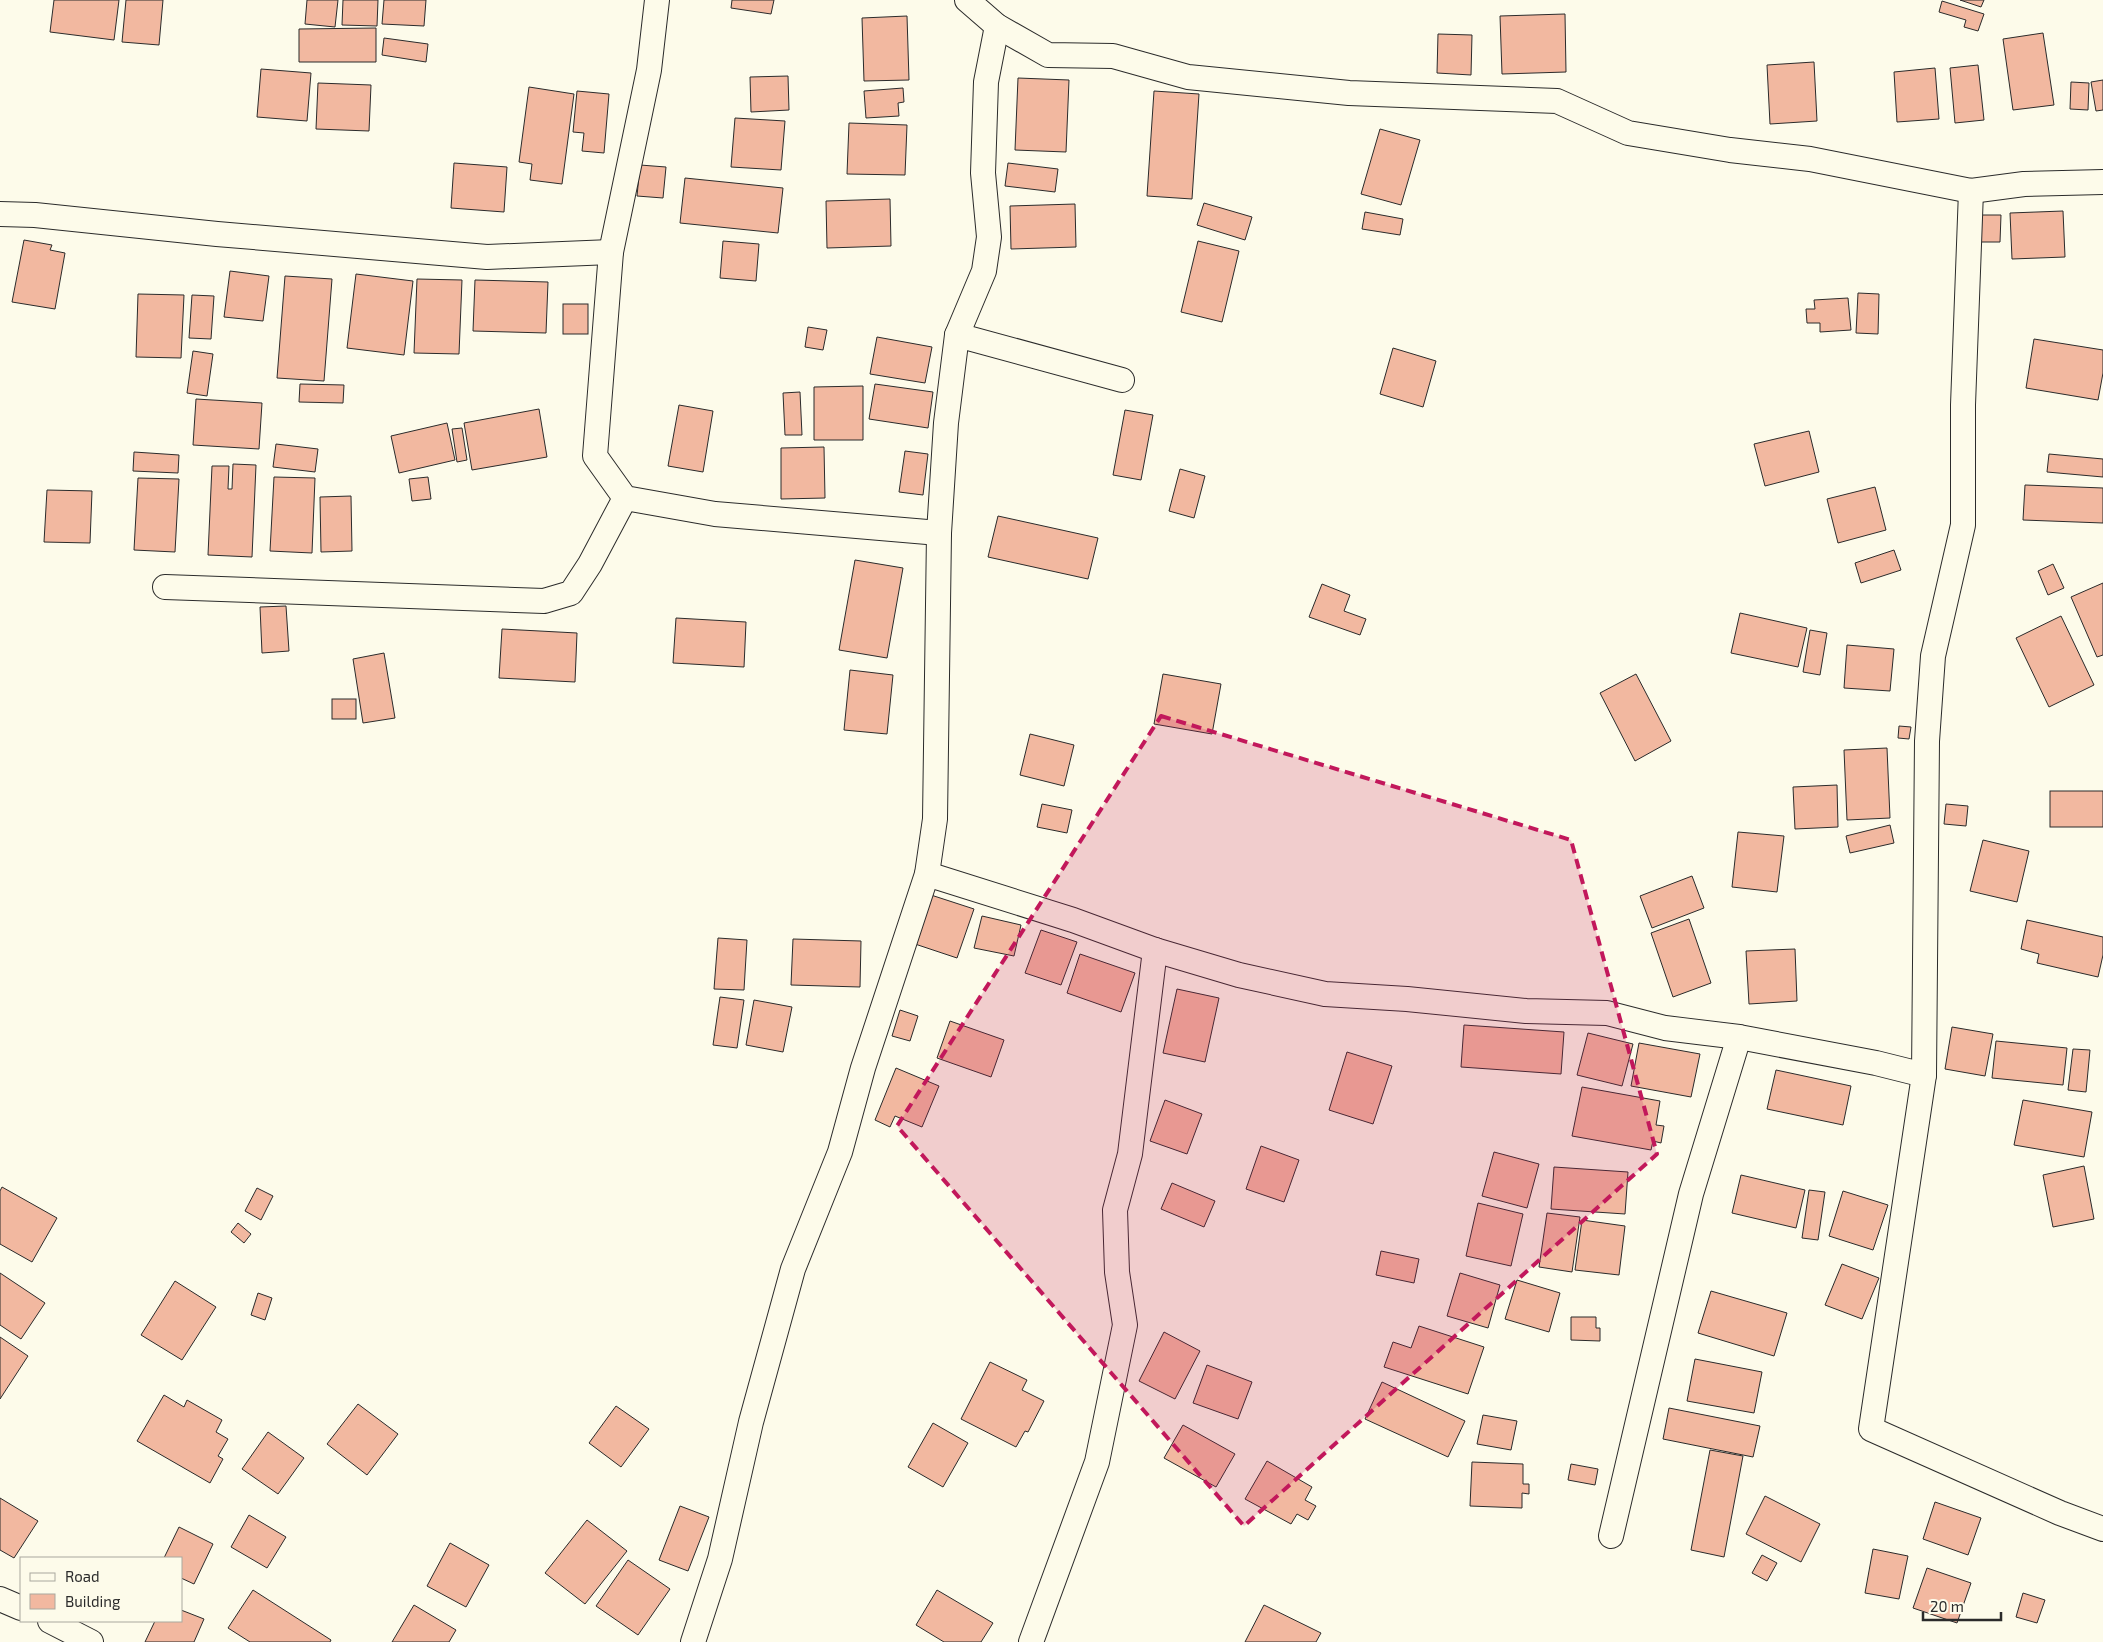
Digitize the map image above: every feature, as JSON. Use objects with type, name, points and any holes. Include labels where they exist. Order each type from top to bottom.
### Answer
[{"type":"street","points":[[657,0],[650,70],[611,252],[596,456],[625,498],[716,514],[939,533]]},
{"type":"street","points":[[967,0],[996,26],[1048,55],[1113,56],[1188,77],[1349,92],[1557,101],[1628,133],[1730,150],[1810,159],[1971,191],[2024,184],[2103,182]]},
{"type":"street","points":[[692,1642],[720,1559],[751,1422],[793,1269],[840,1152],[863,1068],[927,874],[935,819],[939,533],[946,423],[958,335],[984,271],[989,237],[983,173],[986,91],[996,26]]},
{"type":"street","points":[[1971,191],[1963,404],[1964,525],[1933,656],[1927,741],[1924,1075],[1871,1430],[2060,1513],[2103,1529]]},
{"type":"street","points":[[0,214],[35,215],[217,234],[487,257],[611,252]]},
{"type":"street","points":[[958,335],[1122,380]]},
{"type":"street","points":[[165,587],[544,601],[572,592],[590,564],[625,498]]},
{"type":"street","points":[[927,874],[1073,920],[1155,950],[1239,975],[1325,994],[1407,999],[1526,1010],[1608,1013],[1665,1028],[1739,1037],[1876,1063],[1924,1075]]},
{"type":"street","points":[[1031,1642],[1096,1462],[1125,1325],[1117,1272],[1115,1210],[1130,1154],[1155,950]]},
{"type":"street","points":[[1611,1536],[1691,1194],[1739,1037]]},
{"type":"street","points":[[0,1599],[20,1608]]},
{"type":"street","points":[[52,1622],[90,1642]]},
{"type":"highlighted area","points":[[1161,716],[1571,840],[1657,1154],[1244,1526],[897,1126]]},
{"type":"building","points":[[54,0],[119,0],[114,40],[50,32]]},
{"type":"building","points":[[126,0],[163,0],[159,45],[122,42]]},
{"type":"building","points":[[307,0],[338,0],[335,27],[305,24]]},
{"type":"building","points":[[343,0],[378,0],[377,26],[342,25]]},
{"type":"building","points":[[384,0],[426,0],[424,26],[382,24]]},
{"type":"building","points":[[732,0],[774,0],[771,14],[731,8]]},
{"type":"building","points":[[1960,0],[1984,0],[1981,7]]},
{"type":"building","points":[[1942,1],[1984,14],[1978,31],[1964,27],[1966,20],[1939,12]]},
{"type":"building","points":[[1565,14],[1566,72],[1502,74],[1500,16]]},
{"type":"building","points":[[907,16],[909,80],[864,81],[862,18]]},
{"type":"building","points":[[376,28],[376,62],[299,62],[299,29]]},
{"type":"building","points":[[2043,33],[2054,105],[2013,110],[2003,39]]},
{"type":"building","points":[[1438,34],[1472,35],[1471,75],[1437,73]]},
{"type":"building","points":[[384,38],[428,44],[426,62],[382,55]]},
{"type":"building","points":[[1814,62],[1817,121],[1770,124],[1767,65]]},
{"type":"building","points":[[1978,65],[1984,120],[1955,123],[1950,68]]},
{"type":"building","points":[[1935,68],[1939,119],[1897,122],[1894,72]]},
{"type":"building","points":[[261,69],[311,73],[307,121],[257,117]]},
{"type":"building","points":[[788,76],[789,110],[751,112],[750,77]]},
{"type":"building","points":[[1018,78],[1069,80],[1066,152],[1015,150]]},
{"type":"building","points":[[2103,80],[2103,110],[2096,111],[2091,82]]},
{"type":"building","points":[[2071,82],[2089,83],[2088,110],[2070,109]]},
{"type":"building","points":[[318,83],[371,85],[369,131],[316,129]]},
{"type":"building","points":[[529,87],[574,94],[562,184],[530,180],[532,164],[519,162]]},
{"type":"building","points":[[903,88],[904,102],[898,103],[899,116],[866,118],[864,91]]},
{"type":"building","points":[[577,91],[609,94],[604,153],[582,151],[584,133],[573,132]]},
{"type":"building","points":[[1154,91],[1199,94],[1192,199],[1147,196]]},
{"type":"building","points":[[735,118],[785,121],[781,170],[731,167]]},
{"type":"building","points":[[849,123],[907,125],[905,175],[847,174]]},
{"type":"building","points":[[1380,129],[1420,140],[1401,205],[1361,194]]},
{"type":"building","points":[[454,163],[507,167],[504,212],[451,208]]},
{"type":"building","points":[[1008,163],[1058,169],[1055,192],[1005,186]]},
{"type":"building","points":[[640,165],[666,167],[663,198],[637,196]]},
{"type":"building","points":[[685,178],[783,188],[778,233],[680,223]]},
{"type":"building","points":[[890,199],[891,246],[827,248],[826,201]]},
{"type":"building","points":[[1204,203],[1252,217],[1245,240],[1197,225]]},
{"type":"building","points":[[1075,204],[1076,247],[1011,249],[1010,206]]},
{"type":"building","points":[[2063,211],[2065,257],[2012,259],[2010,213]]},
{"type":"building","points":[[1365,212],[1403,219],[1400,235],[1362,229]]},
{"type":"building","points":[[1981,215],[2001,215],[2000,242],[1980,242]]},
{"type":"building","points":[[24,240],[52,245],[50,250],[65,253],[55,309],[12,302]]},
{"type":"building","points":[[723,241],[759,244],[756,281],[720,278]]},
{"type":"building","points":[[1198,241],[1239,251],[1222,322],[1181,312]]},
{"type":"building","points":[[230,271],[269,276],[263,321],[224,317]]},
{"type":"building","points":[[356,274],[413,281],[404,355],[347,348]]},
{"type":"building","points":[[285,276],[332,279],[324,381],[277,378]]},
{"type":"building","points":[[417,279],[462,280],[459,354],[414,353]]},
{"type":"building","points":[[475,280],[548,282],[546,333],[473,331]]},
{"type":"building","points":[[1858,293],[1879,294],[1878,334],[1856,333]]},
{"type":"building","points":[[138,294],[184,295],[181,358],[136,357]]},
{"type":"building","points":[[192,295],[214,296],[211,339],[189,338]]},
{"type":"building","points":[[1848,298],[1851,330],[1820,332],[1820,323],[1807,323],[1806,309],[1815,309],[1814,300]]},
{"type":"building","points":[[563,304],[588,304],[588,334],[563,334]]},
{"type":"building","points":[[808,327],[827,330],[823,350],[805,347]]},
{"type":"building","points":[[877,337],[932,347],[925,383],[870,374]]},
{"type":"building","points":[[2034,339],[2103,350],[2103,373],[2098,400],[2026,388]]},
{"type":"building","points":[[1393,348],[1436,361],[1423,407],[1380,394]]},
{"type":"building","points":[[193,351],[213,354],[207,396],[187,393]]},
{"type":"building","points":[[300,384],[344,385],[343,403],[299,402]]},
{"type":"building","points":[[875,384],[933,392],[928,428],[869,419]]},
{"type":"building","points":[[863,386],[863,440],[814,440],[814,387]]},
{"type":"building","points":[[800,392],[802,435],[785,435],[783,393]]},
{"type":"building","points":[[196,399],[262,403],[259,449],[193,445]]},
{"type":"building","points":[[679,405],[713,411],[703,472],[668,466]]},
{"type":"building","points":[[539,409],[547,457],[472,470],[464,423]]},
{"type":"building","points":[[1125,410],[1153,415],[1141,480],[1113,475]]},
{"type":"building","points":[[447,423],[455,460],[399,473],[391,436]]},
{"type":"building","points":[[462,428],[467,460],[457,462],[452,429]]},
{"type":"building","points":[[1809,431],[1819,472],[1765,486],[1754,444]]},
{"type":"building","points":[[276,444],[318,449],[315,472],[273,467]]},
{"type":"building","points":[[824,447],[825,498],[781,499],[781,448]]},
{"type":"building","points":[[905,451],[928,454],[923,495],[899,492]]},
{"type":"building","points":[[134,452],[179,455],[178,473],[133,471]]},
{"type":"building","points":[[2049,454],[2103,459],[2103,477],[2047,472]]},
{"type":"building","points":[[233,464],[256,465],[252,557],[208,555],[212,466],[229,466],[228,489],[232,489]]},
{"type":"building","points":[[1180,469],[1205,476],[1194,518],[1169,511]]},
{"type":"building","points":[[274,477],[315,478],[312,553],[270,551]]},
{"type":"building","points":[[428,477],[431,499],[412,501],[409,479]]},
{"type":"building","points":[[138,478],[179,479],[175,552],[134,550]]},
{"type":"building","points":[[2025,485],[2103,488],[2103,523],[2023,520]]},
{"type":"building","points":[[1875,487],[1886,530],[1838,543],[1827,499]]},
{"type":"building","points":[[47,490],[92,491],[90,543],[44,542]]},
{"type":"building","points":[[351,496],[352,551],[321,552],[320,497]]},
{"type":"building","points":[[998,516],[1098,538],[1088,579],[988,557]]},
{"type":"building","points":[[1894,550],[1901,570],[1861,583],[1855,563]]},
{"type":"building","points":[[855,560],[903,568],[887,658],[839,650]]},
{"type":"building","points":[[2053,564],[2064,588],[2048,595],[2038,571]]},
{"type":"building","points":[[2103,583],[2103,655],[2097,657],[2071,597]]},
{"type":"building","points":[[1322,584],[1350,595],[1344,611],[1366,619],[1360,635],[1309,617]]},
{"type":"building","points":[[286,606],[289,651],[262,653],[260,607]]},
{"type":"building","points":[[1740,613],[1807,628],[1798,667],[1731,653]]},
{"type":"building","points":[[2061,616],[2094,685],[2049,707],[2016,638]]},
{"type":"building","points":[[676,618],[746,622],[744,667],[673,663]]},
{"type":"building","points":[[502,629],[577,633],[575,682],[499,678]]},
{"type":"building","points":[[1810,630],[1827,633],[1820,675],[1803,672]]},
{"type":"building","points":[[1847,645],[1894,649],[1890,691],[1844,688]]},
{"type":"building","points":[[384,653],[395,718],[363,723],[353,659]]},
{"type":"building","points":[[850,670],[893,675],[887,734],[844,730]]},
{"type":"building","points":[[1163,674],[1221,684],[1212,734],[1154,724]]},
{"type":"building","points":[[1636,674],[1671,741],[1635,761],[1600,693]]},
{"type":"building","points":[[332,699],[356,699],[356,719],[332,719]]},
{"type":"building","points":[[1899,726],[1911,727],[1909,739],[1898,738]]},
{"type":"building","points":[[1030,734],[1074,745],[1064,786],[1020,775]]},
{"type":"building","points":[[1887,748],[1890,818],[1847,820],[1844,750]]},
{"type":"building","points":[[1837,785],[1838,827],[1795,829],[1793,787]]},
{"type":"building","points":[[2050,791],[2103,791],[2103,827],[2050,827]]},
{"type":"building","points":[[1042,804],[1072,810],[1067,833],[1037,827]]},
{"type":"building","points":[[1946,804],[1968,806],[1966,826],[1944,824]]},
{"type":"building","points":[[1890,825],[1894,843],[1850,853],[1846,836]]},
{"type":"building","points":[[1738,832],[1784,836],[1777,892],[1732,887]]},
{"type":"building","points":[[1983,840],[2029,851],[2017,902],[1970,891]]},
{"type":"building","points":[[1692,876],[1704,908],[1652,928],[1640,896]]},
{"type":"building","points":[[931,895],[974,909],[957,958],[915,944]]},
{"type":"building","points":[[982,916],[1021,925],[1014,956],[974,948]]},
{"type":"building","points":[[1689,919],[1711,983],[1673,997],[1651,933]]},
{"type":"building","points":[[2027,920],[2103,937],[2103,955],[2098,977],[2037,963],[2039,954],[2021,949]]},
{"type":"building","points":[[1041,930],[1077,942],[1061,985],[1025,973]]},
{"type":"building","points":[[718,938],[747,940],[744,990],[714,989]]},
{"type":"building","points":[[793,939],[861,941],[860,987],[791,985]]},
{"type":"building","points":[[1795,949],[1797,1001],[1749,1004],[1746,951]]},
{"type":"building","points":[[1080,954],[1135,973],[1121,1012],[1067,993]]},
{"type":"building","points":[[1177,989],[1219,998],[1205,1062],[1163,1053]]},
{"type":"building","points":[[720,997],[744,1000],[737,1048],[713,1045]]},
{"type":"building","points":[[754,1000],[792,1007],[783,1052],[746,1045]]},
{"type":"building","points":[[900,1010],[918,1016],[910,1041],[892,1036]]},
{"type":"building","points":[[950,1021],[1004,1040],[991,1077],[937,1058]]},
{"type":"building","points":[[1464,1025],[1564,1032],[1561,1074],[1461,1067]]},
{"type":"building","points":[[1952,1027],[1993,1034],[1985,1076],[1945,1069]]},
{"type":"building","points":[[1588,1033],[1633,1044],[1622,1086],[1577,1075]]},
{"type":"building","points":[[1996,1041],[2067,1048],[2063,1085],[1992,1078]]},
{"type":"building","points":[[1639,1043],[1700,1054],[1691,1097],[1631,1086]]},
{"type":"building","points":[[2073,1049],[2090,1050],[2086,1092],[2068,1090]]},
{"type":"building","points":[[1347,1052],[1392,1066],[1373,1124],[1329,1110]]},
{"type":"building","points":[[896,1068],[939,1086],[922,1127],[895,1116],[890,1127],[875,1120]]},
{"type":"building","points":[[1776,1070],[1851,1086],[1843,1125],[1767,1109]]},
{"type":"building","points":[[1582,1087],[1660,1101],[1656,1125],[1664,1126],[1661,1143],[1653,1141],[1651,1150],[1572,1136]]},
{"type":"building","points":[[1165,1100],[1202,1114],[1187,1154],[1150,1141]]},
{"type":"building","points":[[2023,1100],[2092,1112],[2084,1157],[2014,1145]]},
{"type":"building","points":[[1261,1146],[1299,1160],[1284,1202],[1246,1189]]},
{"type":"building","points":[[1494,1152],[1539,1164],[1527,1208],[1482,1196]]},
{"type":"building","points":[[2084,1166],[2094,1219],[2053,1227],[2043,1175]]},
{"type":"building","points":[[1554,1167],[1628,1172],[1625,1214],[1551,1209]]},
{"type":"building","points":[[1741,1175],[1805,1190],[1796,1228],[1732,1213]]},
{"type":"building","points":[[1172,1183],[1215,1201],[1204,1227],[1161,1209]]},
{"type":"building","points":[[2,1187],[57,1218],[32,1262],[0,1244],[0,1191]]},
{"type":"building","points":[[257,1188],[273,1196],[261,1220],[245,1211]]},
{"type":"building","points":[[1809,1190],[1825,1192],[1818,1240],[1802,1238]]},
{"type":"building","points":[[1843,1191],[1888,1205],[1873,1250],[1829,1236]]},
{"type":"building","points":[[1478,1203],[1523,1214],[1511,1266],[1466,1256]]},
{"type":"building","points":[[1547,1213],[1580,1217],[1572,1272],[1539,1267]]},
{"type":"building","points":[[1582,1220],[1625,1226],[1619,1275],[1575,1270]]},
{"type":"building","points":[[238,1223],[251,1234],[244,1243],[231,1232]]},
{"type":"building","points":[[1381,1251],[1419,1259],[1414,1283],[1376,1275]]},
{"type":"building","points":[[1842,1264],[1879,1278],[1862,1319],[1825,1305]]},
{"type":"building","points":[[0,1273],[45,1303],[21,1339],[0,1325]]},
{"type":"building","points":[[1460,1273],[1500,1285],[1488,1328],[1447,1316]]},
{"type":"building","points":[[1517,1280],[1560,1293],[1549,1332],[1505,1319]]},
{"type":"building","points":[[175,1281],[216,1307],[182,1360],[141,1335]]},
{"type":"building","points":[[1711,1291],[1787,1313],[1774,1356],[1698,1333]]},
{"type":"building","points":[[258,1293],[272,1298],[265,1320],[251,1315]]},
{"type":"building","points":[[1571,1317],[1596,1317],[1596,1328],[1600,1328],[1600,1341],[1571,1340]]},
{"type":"building","points":[[1419,1326],[1484,1347],[1468,1394],[1384,1367],[1393,1342],[1411,1348]]},
{"type":"building","points":[[1164,1332],[1200,1351],[1175,1399],[1139,1381]]},
{"type":"building","points":[[0,1337],[28,1356],[0,1399]]},
{"type":"building","points":[[1695,1359],[1762,1372],[1754,1413],[1687,1401]]},
{"type":"building","points":[[990,1362],[1027,1380],[1022,1390],[1044,1401],[1028,1432],[1025,1431],[1016,1447],[961,1419]]},
{"type":"building","points":[[1207,1365],[1252,1382],[1238,1419],[1193,1403]]},
{"type":"building","points":[[1382,1382],[1465,1421],[1448,1457],[1365,1419]]},
{"type":"building","points":[[164,1395],[184,1407],[187,1400],[222,1420],[216,1432],[228,1439],[218,1456],[223,1459],[210,1483],[137,1441]]},
{"type":"building","points":[[358,1404],[398,1434],[367,1475],[327,1444]]},
{"type":"building","points":[[616,1406],[649,1429],[621,1467],[589,1443]]},
{"type":"building","points":[[1669,1408],[1760,1426],[1753,1457],[1663,1439]]},
{"type":"building","points":[[1483,1415],[1517,1421],[1511,1450],[1477,1444]]},
{"type":"building","points":[[933,1423],[968,1443],[943,1487],[908,1467]]},
{"type":"building","points":[[1183,1425],[1235,1454],[1216,1487],[1164,1458]]},
{"type":"building","points":[[268,1432],[304,1458],[278,1494],[242,1469]]},
{"type":"building","points":[[1710,1450],[1743,1456],[1724,1557],[1691,1550]]},
{"type":"building","points":[[1267,1461],[1312,1487],[1305,1500],[1316,1506],[1308,1520],[1297,1514],[1291,1524],[1245,1499]]},
{"type":"building","points":[[1472,1462],[1523,1464],[1523,1484],[1529,1484],[1529,1494],[1522,1493],[1522,1508],[1470,1506]]},
{"type":"building","points":[[1571,1464],[1598,1469],[1595,1485],[1568,1480]]},
{"type":"building","points":[[1765,1496],[1820,1524],[1801,1562],[1746,1534]]},
{"type":"building","points":[[0,1498],[38,1521],[14,1558],[0,1550]]},
{"type":"building","points":[[1935,1502],[1981,1518],[1968,1555],[1923,1539]]},
{"type":"building","points":[[680,1506],[709,1517],[688,1571],[659,1560]]},
{"type":"building","points":[[249,1515],[286,1537],[267,1568],[231,1547]]},
{"type":"building","points":[[587,1520],[627,1551],[585,1604],[545,1573]]},
{"type":"building","points":[[179,1527],[213,1544],[194,1584],[182,1578],[182,1557],[164,1557]]},
{"type":"building","points":[[450,1543],[489,1565],[466,1607],[427,1586]]},
{"type":"building","points":[[1873,1549],[1908,1556],[1899,1599],[1865,1593]]},
{"type":"building","points":[[1762,1555],[1777,1563],[1767,1581],[1752,1573]]},
{"type":"building","points":[[628,1560],[670,1589],[638,1635],[596,1606]]},
{"type":"building","points":[[1927,1568],[1971,1583],[1957,1623],[1913,1608]]},
{"type":"building","points":[[253,1590],[331,1640],[330,1642],[250,1642],[228,1628]]},
{"type":"building","points":[[937,1590],[993,1623],[981,1642],[944,1642],[916,1625]]},
{"type":"building","points":[[2023,1593],[2045,1600],[2037,1623],[2016,1617]]},
{"type":"building","points":[[414,1605],[456,1630],[449,1642],[392,1642]]},
{"type":"building","points":[[1264,1605],[1321,1633],[1316,1642],[1245,1642]]},
{"type":"building","points":[[182,1610],[204,1619],[194,1642],[145,1642],[155,1622],[182,1622]]}]
